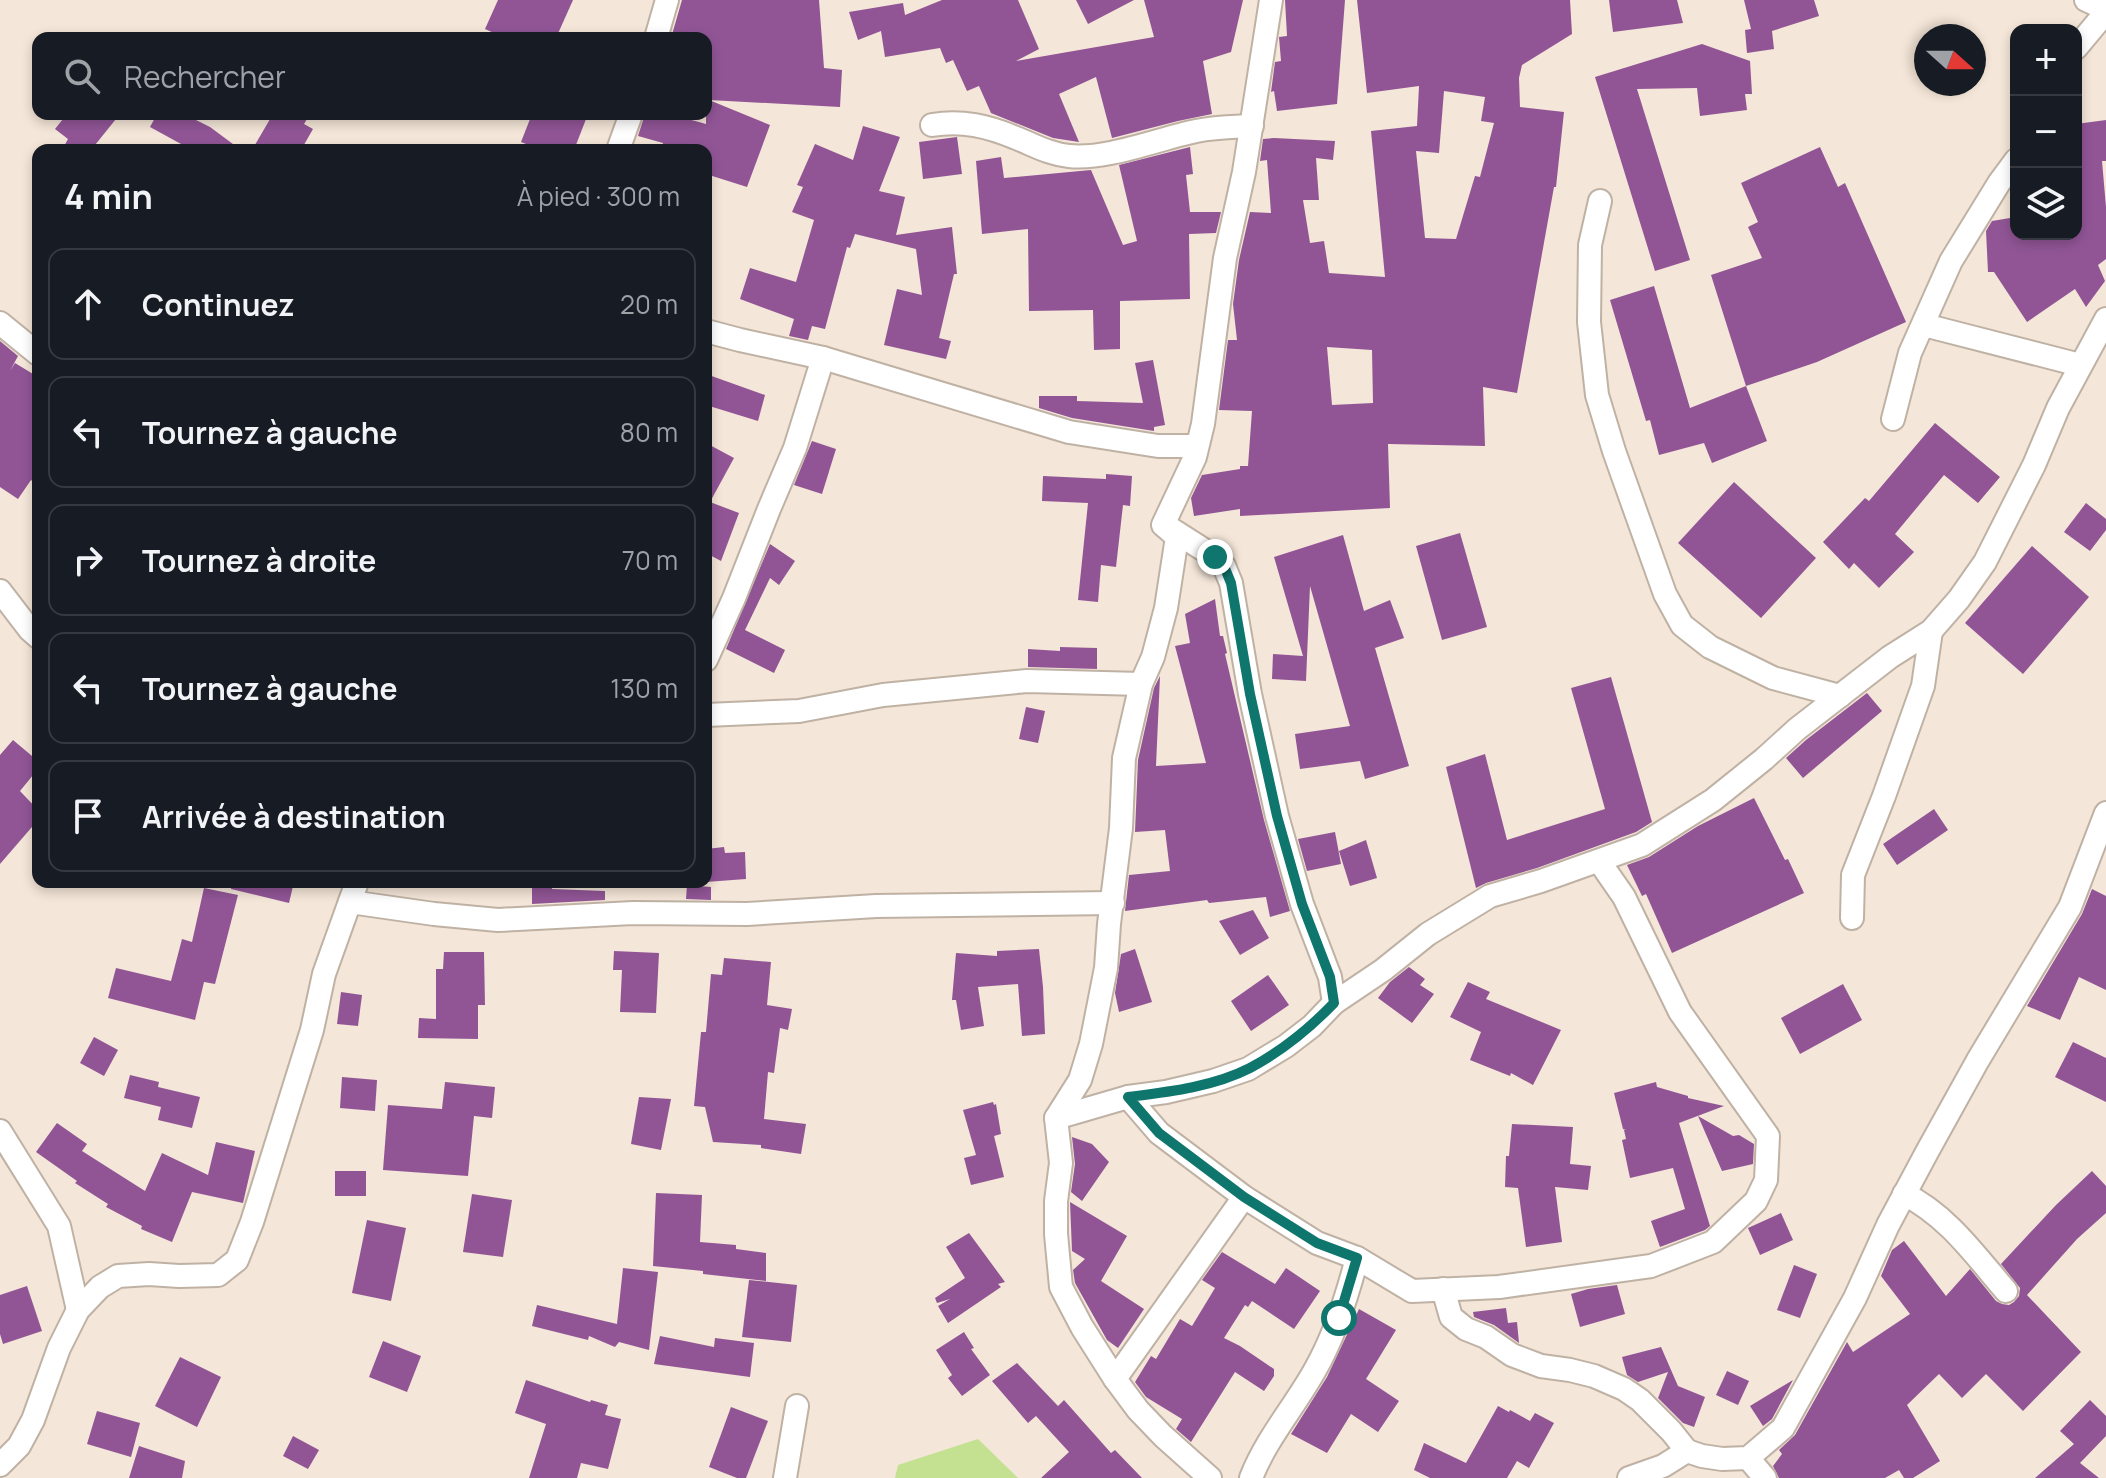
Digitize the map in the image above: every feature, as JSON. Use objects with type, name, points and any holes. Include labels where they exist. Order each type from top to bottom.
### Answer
[{"type":"street","points":[[658,32],[667,0]]},
{"type":"street","points":[[1163,525],[1195,457],[1203,424],[1225,258],[1244,172],[1271,0]]},
{"type":"street","points":[[2082,40],[2106,10],[2086,0]]},
{"type":"street","points":[[620,144],[629,120]]},
{"type":"street","points":[[932,125],[971,123],[1004,133],[1043,151],[1069,156],[1095,156],[1196,131],[1252,126]]},
{"type":"street","points":[[1893,419],[1910,353],[1951,261],[2010,168]]},
{"type":"street","points":[[1600,201],[1590,245],[1589,322],[1597,395],[1665,594],[1682,625],[1710,647],[1773,678],[1840,696]]},
{"type":"street","points":[[1056,1118],[1128,1097],[1213,1081],[1248,1069],[1286,1046],[1312,1026],[1334,1003],[1428,934],[1490,896],[1642,845],[1713,800],[1797,729],[1890,657],[1931,631],[1959,599],[1985,562],[2034,465],[2058,408],[2106,319]]},
{"type":"street","points":[[0,323],[32,349]]},
{"type":"street","points":[[1924,325],[2080,365]]},
{"type":"street","points":[[712,333],[823,358],[1069,432],[1158,446],[1197,446]]},
{"type":"street","points":[[712,647],[795,448],[823,358]]},
{"type":"street","points":[[1163,525],[1177,537],[1166,608],[1153,657],[1141,684],[1124,758],[1121,828],[1106,968],[1091,1044],[1080,1080],[1056,1118],[1061,1163],[1056,1201],[1057,1260],[1061,1287],[1115,1379],[1138,1410],[1210,1478]]},
{"type":"street","points":[[1163,525],[1215,557],[1224,566],[1231,583],[1250,694],[1277,816],[1302,904],[1330,977],[1334,1003]]},
{"type":"street","points":[[0,591],[32,632]]},
{"type":"street","points":[[1852,918],[1853,875],[1923,686],[1931,631]]},
{"type":"street","points":[[712,715],[799,711],[883,695],[1027,681],[1141,684]]},
{"type":"street","points":[[1443,1289],[1451,1317],[1512,1355],[1541,1366],[1594,1376],[1624,1389],[1640,1400],[1687,1451],[1722,1459],[1748,1458],[1783,1428],[1855,1298],[1904,1194],[1978,1060],[2070,907],[2106,813]]},
{"type":"street","points":[[1128,1097],[1159,1133],[1244,1197],[1317,1243],[1357,1258],[1412,1291],[1499,1287],[1651,1266],[1713,1242],[1756,1201],[1766,1180],[1768,1136],[1680,1012],[1630,909],[1599,861]]},
{"type":"street","points":[[0,1465],[19,1446],[33,1420],[59,1348],[78,1310],[100,1287],[118,1276],[218,1275],[237,1260],[252,1222],[312,1030],[324,974],[354,892],[434,914],[498,920],[633,913],[747,914],[876,906],[1113,903]]},
{"type":"street","points":[[0,1131],[59,1226],[78,1310]]},
{"type":"street","points":[[1904,1194],[1925,1204],[1938,1215],[2006,1291]]},
{"type":"street","points":[[1115,1379],[1244,1197]]},
{"type":"street","points":[[1251,1478],[1332,1337],[1357,1258]]},
{"type":"street","points":[[785,1478],[797,1406]]},
{"type":"street","points":[[1629,1478],[1663,1466],[1687,1451]]},
{"type":"street","points":[[1748,1458],[1765,1478]]},
{"type":"green space","points":[[978,1439],[1018,1478],[895,1478],[898,1465]]},
{"type":"building","points":[[498,0],[573,0],[559,32],[492,32],[485,29]]},
{"type":"building","points":[[682,0],[819,0],[824,68],[842,70],[840,107],[712,100],[712,32],[673,32]]},
{"type":"building","points":[[942,0],[1018,0],[1039,49],[1016,61],[1154,37],[1144,0],[1243,0],[1231,52],[1203,61],[1212,114],[1112,138],[1096,77],[1059,94],[1079,142],[1053,138],[991,113],[979,86],[967,91],[953,60],[946,63],[940,48],[885,57],[881,31],[858,40],[849,12],[903,3],[905,15]]},
{"type":"building","points":[[1076,0],[1134,0],[1088,24]]},
{"type":"building","points":[[1285,0],[1345,0],[1337,104],[1277,111],[1274,91],[1271,92],[1275,62],[1281,61],[1279,37],[1287,36]]},
{"type":"building","points":[[1357,0],[1570,0],[1572,34],[1522,65],[1519,78],[1520,107],[1564,112],[1556,187],[1517,393],[1483,387],[1485,446],[1388,444],[1390,508],[1240,516],[1240,509],[1194,516],[1191,498],[1202,475],[1248,466],[1252,411],[1219,410],[1228,340],[1237,340],[1233,304],[1250,212],[1271,213],[1267,160],[1260,161],[1263,139],[1335,141],[1333,160],[1316,158],[1319,200],[1303,200],[1310,243],[1324,241],[1329,273],[1385,277],[1371,131],[1417,126],[1419,86],[1367,93]],"holes":[[[1444,91],[1485,97],[1481,121],[1494,123],[1480,177],[1475,176],[1456,239],[1425,238],[1416,151],[1439,153]],[[1327,347],[1372,350],[1373,403],[1332,405]]]},
{"type":"building","points":[[1609,0],[1677,0],[1683,23],[1613,32]]},
{"type":"building","points":[[1744,0],[1814,0],[1819,16],[1772,31],[1774,49],[1747,53],[1745,30],[1751,29]]},
{"type":"building","points":[[1702,44],[1750,61],[1752,94],[1745,94],[1747,110],[1700,116],[1697,88],[1637,89],[1690,260],[1655,271],[1595,77]]},
{"type":"building","points":[[712,101],[770,125],[747,187],[712,176],[712,144],[663,144],[638,136],[643,120],[692,120],[706,124],[706,120],[712,120]]},
{"type":"building","points":[[62,120],[115,120],[96,144],[65,144],[68,139],[55,129]]},
{"type":"building","points":[[154,120],[196,120],[233,144],[181,144],[150,127]]},
{"type":"building","points":[[270,120],[306,120],[304,124],[313,129],[304,144],[256,144]]},
{"type":"building","points":[[530,120],[586,120],[576,144],[521,142]]},
{"type":"building","points":[[2106,120],[2106,161],[2102,161],[2106,259],[2098,265],[2105,281],[2086,307],[2075,289],[2027,322],[1994,272],[1988,272],[1986,231],[1992,221],[2010,218],[2010,240],[2082,240],[2082,123]]},
{"type":"building","points":[[863,126],[900,137],[879,191],[905,197],[896,235],[952,227],[957,274],[954,274],[939,338],[951,341],[946,359],[884,345],[897,289],[922,295],[916,249],[855,234],[850,248],[847,247],[825,329],[812,326],[808,340],[789,336],[794,319],[740,299],[750,268],[796,282],[814,220],[792,212],[803,187],[797,185],[815,144],[853,160]]},
{"type":"building","points":[[957,137],[962,174],[923,179],[919,142]]},
{"type":"building","points":[[1190,147],[1193,174],[1186,175],[1190,212],[1221,212],[1216,233],[1189,234],[1190,299],[1120,301],[1120,349],[1094,350],[1093,310],[1029,311],[1028,229],[982,234],[976,161],[1001,157],[1004,178],[1091,170],[1123,245],[1137,241],[1119,165]]},
{"type":"building","points":[[1820,147],[1838,187],[1845,183],[1906,322],[1817,362],[1746,386],[1711,275],[1762,258],[1748,227],[1758,222],[1741,183]]},
{"type":"building","points":[[1654,286],[1690,408],[1746,386],[1767,441],[1712,463],[1704,443],[1659,455],[1610,300]]},
{"type":"building","points":[[0,341],[18,356],[10,371],[15,363],[32,373],[32,481],[18,499],[0,487]]},
{"type":"building","points":[[1153,360],[1165,425],[1154,427],[1154,431],[1072,418],[1039,408],[1039,396],[1077,396],[1077,401],[1143,403],[1135,363]]},
{"type":"building","points":[[712,376],[765,395],[758,421],[712,407]]},
{"type":"building","points":[[1935,423],[2000,477],[1978,503],[1944,475],[1895,534],[1914,552],[1879,588],[1854,563],[1849,569],[1823,542],[1865,498],[1869,501]]},
{"type":"building","points":[[812,441],[836,449],[822,494],[794,485]]},
{"type":"building","points":[[712,446],[734,458],[712,498]]},
{"type":"building","points":[[1106,474],[1132,476],[1130,506],[1123,505],[1116,567],[1101,565],[1098,602],[1078,600],[1088,503],[1042,501],[1043,476],[1106,479]]},
{"type":"building","points":[[1734,482],[1816,558],[1761,618],[1678,543]]},
{"type":"building","points":[[712,503],[739,513],[721,561],[712,556]]},
{"type":"building","points":[[2086,503],[2106,519],[2106,530],[2090,551],[2064,532]]},
{"type":"building","points":[[1460,533],[1487,627],[1442,640],[1416,546]]},
{"type":"building","points":[[1343,535],[1364,611],[1390,600],[1404,638],[1375,648],[1409,766],[1365,779],[1360,761],[1300,769],[1295,734],[1350,726],[1310,586],[1306,681],[1272,679],[1273,654],[1303,656],[1274,557]]},
{"type":"building","points":[[770,544],[795,561],[779,585],[770,578],[745,630],[785,650],[774,673],[726,649]]},
{"type":"building","points":[[2032,546],[2089,597],[2023,674],[1965,623]]},
{"type":"building","points":[[1215,599],[1220,636],[1223,636],[1264,820],[1290,911],[1270,917],[1266,897],[1209,903],[1207,900],[1125,911],[1129,875],[1170,871],[1165,830],[1135,832],[1138,760],[1154,688],[1160,676],[1156,766],[1206,763],[1175,646],[1190,643],[1185,614]]},
{"type":"building","points":[[1060,647],[1097,648],[1097,669],[1028,667],[1028,649],[1060,651]]},
{"type":"building","points":[[1611,677],[1652,822],[1636,832],[1476,888],[1446,767],[1485,754],[1507,840],[1605,809],[1571,688]]},
{"type":"building","points":[[1867,693],[1882,711],[1803,778],[1786,758]]},
{"type":"building","points":[[1026,707],[1045,711],[1038,743],[1019,739]]},
{"type":"building","points":[[13,740],[32,756],[32,776],[20,791],[32,804],[32,827],[0,864],[0,755]]},
{"type":"building","points":[[1754,798],[1804,893],[1672,953],[1646,894],[1642,896],[1627,865],[1649,857],[1698,826]]},
{"type":"building","points":[[1934,809],[1948,830],[1897,865],[1883,844]]},
{"type":"building","points":[[1335,832],[1341,864],[1307,871],[1298,839]]},
{"type":"building","points":[[1366,840],[1377,878],[1350,886],[1339,851]]},
{"type":"building","points":[[724,847],[725,853],[745,852],[746,879],[712,882],[712,848]]},
{"type":"building","points":[[204,888],[238,895],[215,984],[204,982],[195,1020],[108,998],[116,968],[171,981],[182,939],[192,942]]},
{"type":"building","points":[[231,888],[293,888],[289,903]]},
{"type":"building","points":[[532,888],[605,891],[605,900],[532,904]]},
{"type":"building","points":[[687,888],[711,888],[711,900],[686,899]]},
{"type":"building","points":[[2092,889],[2106,896],[2106,990],[2079,977],[2060,1020],[2027,1006],[2082,914]]},
{"type":"building","points":[[1253,910],[1269,938],[1240,955],[1219,921]]},
{"type":"building","points":[[1039,949],[1045,1034],[1022,1036],[1018,984],[978,987],[984,1026],[961,1030],[956,1000],[952,1000],[956,953],[997,956],[997,951]]},
{"type":"building","points":[[1135,949],[1152,1002],[1119,1012],[1115,993],[1121,954]]},
{"type":"building","points":[[614,951],[659,953],[656,1013],[620,1012],[622,970],[613,970]]},
{"type":"building","points":[[444,952],[484,952],[485,1005],[478,1005],[478,1039],[418,1038],[419,1018],[436,1019],[436,969],[443,969]]},
{"type":"building","points":[[724,958],[771,962],[767,1005],[792,1009],[788,1030],[780,1028],[774,1073],[768,1072],[764,1119],[806,1124],[801,1154],[761,1148],[761,1145],[713,1142],[705,1107],[694,1106],[701,1032],[706,1032],[711,974],[722,975]]},
{"type":"building","points":[[1409,967],[1425,979],[1420,985],[1434,994],[1412,1023],[1378,998],[1390,982]]},
{"type":"building","points":[[1268,975],[1289,1005],[1251,1031],[1231,1001]]},
{"type":"building","points":[[1468,982],[1490,992],[1486,999],[1561,1030],[1533,1085],[1511,1073],[1510,1076],[1470,1060],[1481,1032],[1450,1017]]},
{"type":"building","points":[[1843,984],[1862,1020],[1800,1054],[1781,1018]]},
{"type":"building","points":[[341,992],[362,995],[358,1026],[337,1024]]},
{"type":"building","points":[[94,1037],[118,1050],[104,1076],[80,1063]]},
{"type":"building","points":[[2073,1042],[2106,1058],[2106,1102],[2055,1077]]},
{"type":"building","points":[[130,1075],[159,1082],[158,1087],[200,1097],[192,1128],[158,1120],[161,1107],[124,1098]]},
{"type":"building","points":[[342,1077],[377,1080],[375,1111],[340,1108]]},
{"type":"building","points":[[445,1082],[495,1087],[492,1118],[474,1116],[468,1176],[383,1170],[388,1105],[442,1109]]},
{"type":"building","points":[[1656,1082],[1657,1087],[1688,1098],[1724,1106],[1679,1123],[1710,1226],[1660,1247],[1651,1221],[1685,1209],[1673,1168],[1630,1178],[1622,1140],[1626,1139],[1626,1130],[1623,1129],[1614,1093]]},
{"type":"building","points":[[639,1097],[671,1099],[661,1150],[631,1144]]},
{"type":"building","points":[[993,1102],[996,1104],[1001,1134],[994,1136],[1004,1177],[971,1185],[964,1158],[976,1155],[963,1110]]},
{"type":"building","points":[[1698,1116],[1754,1144],[1753,1164],[1722,1171]]},
{"type":"building","points":[[57,1123],[87,1144],[82,1151],[145,1191],[162,1153],[208,1175],[216,1142],[255,1151],[243,1203],[192,1192],[172,1242],[141,1229],[142,1226],[106,1207],[108,1204],[36,1152]]},
{"type":"building","points":[[1512,1124],[1573,1127],[1570,1164],[1591,1166],[1588,1190],[1555,1187],[1562,1242],[1526,1247],[1518,1188],[1505,1187],[1506,1156],[1509,1156]]},
{"type":"building","points":[[1072,1137],[1092,1144],[1109,1162],[1082,1201],[1071,1192],[1075,1164]]},
{"type":"building","points":[[335,1171],[366,1171],[366,1196],[335,1196]]},
{"type":"building","points":[[2092,1171],[2106,1186],[2106,1213],[2077,1239],[2027,1295],[2081,1352],[2023,1411],[1986,1374],[1962,1398],[1939,1374],[1907,1405],[1940,1461],[1913,1478],[1904,1478],[1899,1470],[1885,1478],[1779,1478],[1773,1466],[1782,1454],[1779,1450],[1795,1435],[1847,1342],[1853,1352],[1910,1314],[1881,1276],[1892,1250],[1904,1241],[1946,1296],[1970,1269],[1996,1301],[2009,1305],[2019,1296],[2020,1288],[2001,1264]]},
{"type":"building","points":[[656,1193],[702,1195],[700,1242],[736,1245],[736,1249],[766,1253],[766,1281],[653,1266]]},
{"type":"building","points":[[472,1194],[512,1200],[503,1257],[463,1252]]},
{"type":"building","points":[[1070,1202],[1127,1236],[1101,1281],[1144,1309],[1118,1348],[1107,1340],[1075,1283],[1073,1270],[1085,1259],[1072,1251]]},
{"type":"building","points":[[1781,1213],[1793,1240],[1760,1255],[1748,1228]]},
{"type":"building","points":[[367,1220],[406,1228],[391,1301],[352,1293]]},
{"type":"building","points":[[969,1233],[1005,1282],[998,1284],[1001,1287],[948,1323],[938,1306],[950,1299],[937,1303],[935,1298],[965,1278],[946,1247]]},
{"type":"building","points":[[1222,1252],[1275,1284],[1286,1268],[1320,1291],[1294,1329],[1252,1301],[1248,1307],[1245,1305],[1224,1338],[1274,1369],[1274,1376],[1264,1391],[1235,1372],[1191,1442],[1176,1429],[1182,1419],[1146,1397],[1135,1382],[1151,1356],[1156,1359],[1180,1319],[1192,1326],[1215,1288],[1202,1280]]},
{"type":"building","points":[[1794,1265],[1817,1274],[1800,1318],[1777,1310]]},
{"type":"building","points":[[623,1268],[658,1272],[649,1350],[619,1342],[615,1347],[589,1336],[588,1340],[532,1326],[537,1305],[617,1324]]},
{"type":"building","points":[[749,1280],[797,1285],[791,1342],[742,1337]]},
{"type":"building","points":[[1617,1285],[1625,1314],[1580,1327],[1571,1294]]},
{"type":"building","points":[[27,1286],[42,1331],[3,1344],[0,1295]]},
{"type":"building","points":[[1506,1308],[1508,1323],[1517,1322],[1519,1343],[1494,1325],[1474,1317],[1473,1312]]},
{"type":"building","points":[[1359,1309],[1396,1330],[1366,1379],[1399,1401],[1378,1432],[1351,1414],[1327,1453],[1291,1434],[1327,1377]]},
{"type":"building","points":[[964,1332],[974,1348],[971,1349],[990,1375],[962,1396],[948,1378],[952,1375],[936,1350]]},
{"type":"building","points":[[660,1336],[714,1347],[715,1338],[754,1343],[750,1377],[654,1364]]},
{"type":"building","points":[[383,1341],[421,1356],[407,1392],[369,1377]]},
{"type":"building","points":[[1661,1347],[1678,1386],[1705,1397],[1694,1427],[1683,1423],[1658,1398],[1668,1372],[1638,1382],[1627,1375],[1622,1357]]},
{"type":"building","points":[[180,1357],[221,1377],[197,1427],[155,1406]]},
{"type":"building","points":[[1017,1363],[1058,1406],[1064,1400],[1111,1453],[1115,1450],[1142,1478],[1041,1478],[1069,1452],[1036,1416],[1028,1423],[992,1381]]},
{"type":"building","points":[[1727,1371],[1749,1381],[1738,1405],[1716,1395]]},
{"type":"building","points":[[526,1380],[608,1405],[605,1415],[621,1419],[608,1469],[581,1463],[577,1478],[529,1478],[546,1424],[515,1413]]},
{"type":"building","points":[[1793,1380],[1772,1419],[1763,1426],[1750,1406]]},
{"type":"building","points":[[2090,1400],[2106,1416],[2106,1436],[2080,1463],[2099,1478],[2035,1478],[2074,1444],[2060,1431]]},
{"type":"building","points":[[1498,1406],[1530,1421],[1535,1413],[1554,1423],[1529,1468],[1517,1461],[1507,1478],[1430,1478],[1414,1470],[1424,1443],[1466,1463]]},
{"type":"building","points":[[731,1407],[768,1421],[746,1478],[737,1478],[709,1467]]},
{"type":"building","points":[[97,1411],[140,1423],[131,1457],[87,1444]]},
{"type":"building","points":[[293,1436],[319,1450],[308,1469],[283,1456]]},
{"type":"building","points":[[139,1446],[185,1461],[182,1478],[129,1478]]},
{"type":"route","points":[[1215,557],[1224,566],[1231,583],[1250,694],[1277,816],[1302,904],[1330,977],[1334,1003],[1312,1026],[1286,1046],[1248,1069],[1166,1092],[1128,1097],[1159,1133],[1244,1197],[1317,1243],[1357,1258],[1339,1318]]}]
